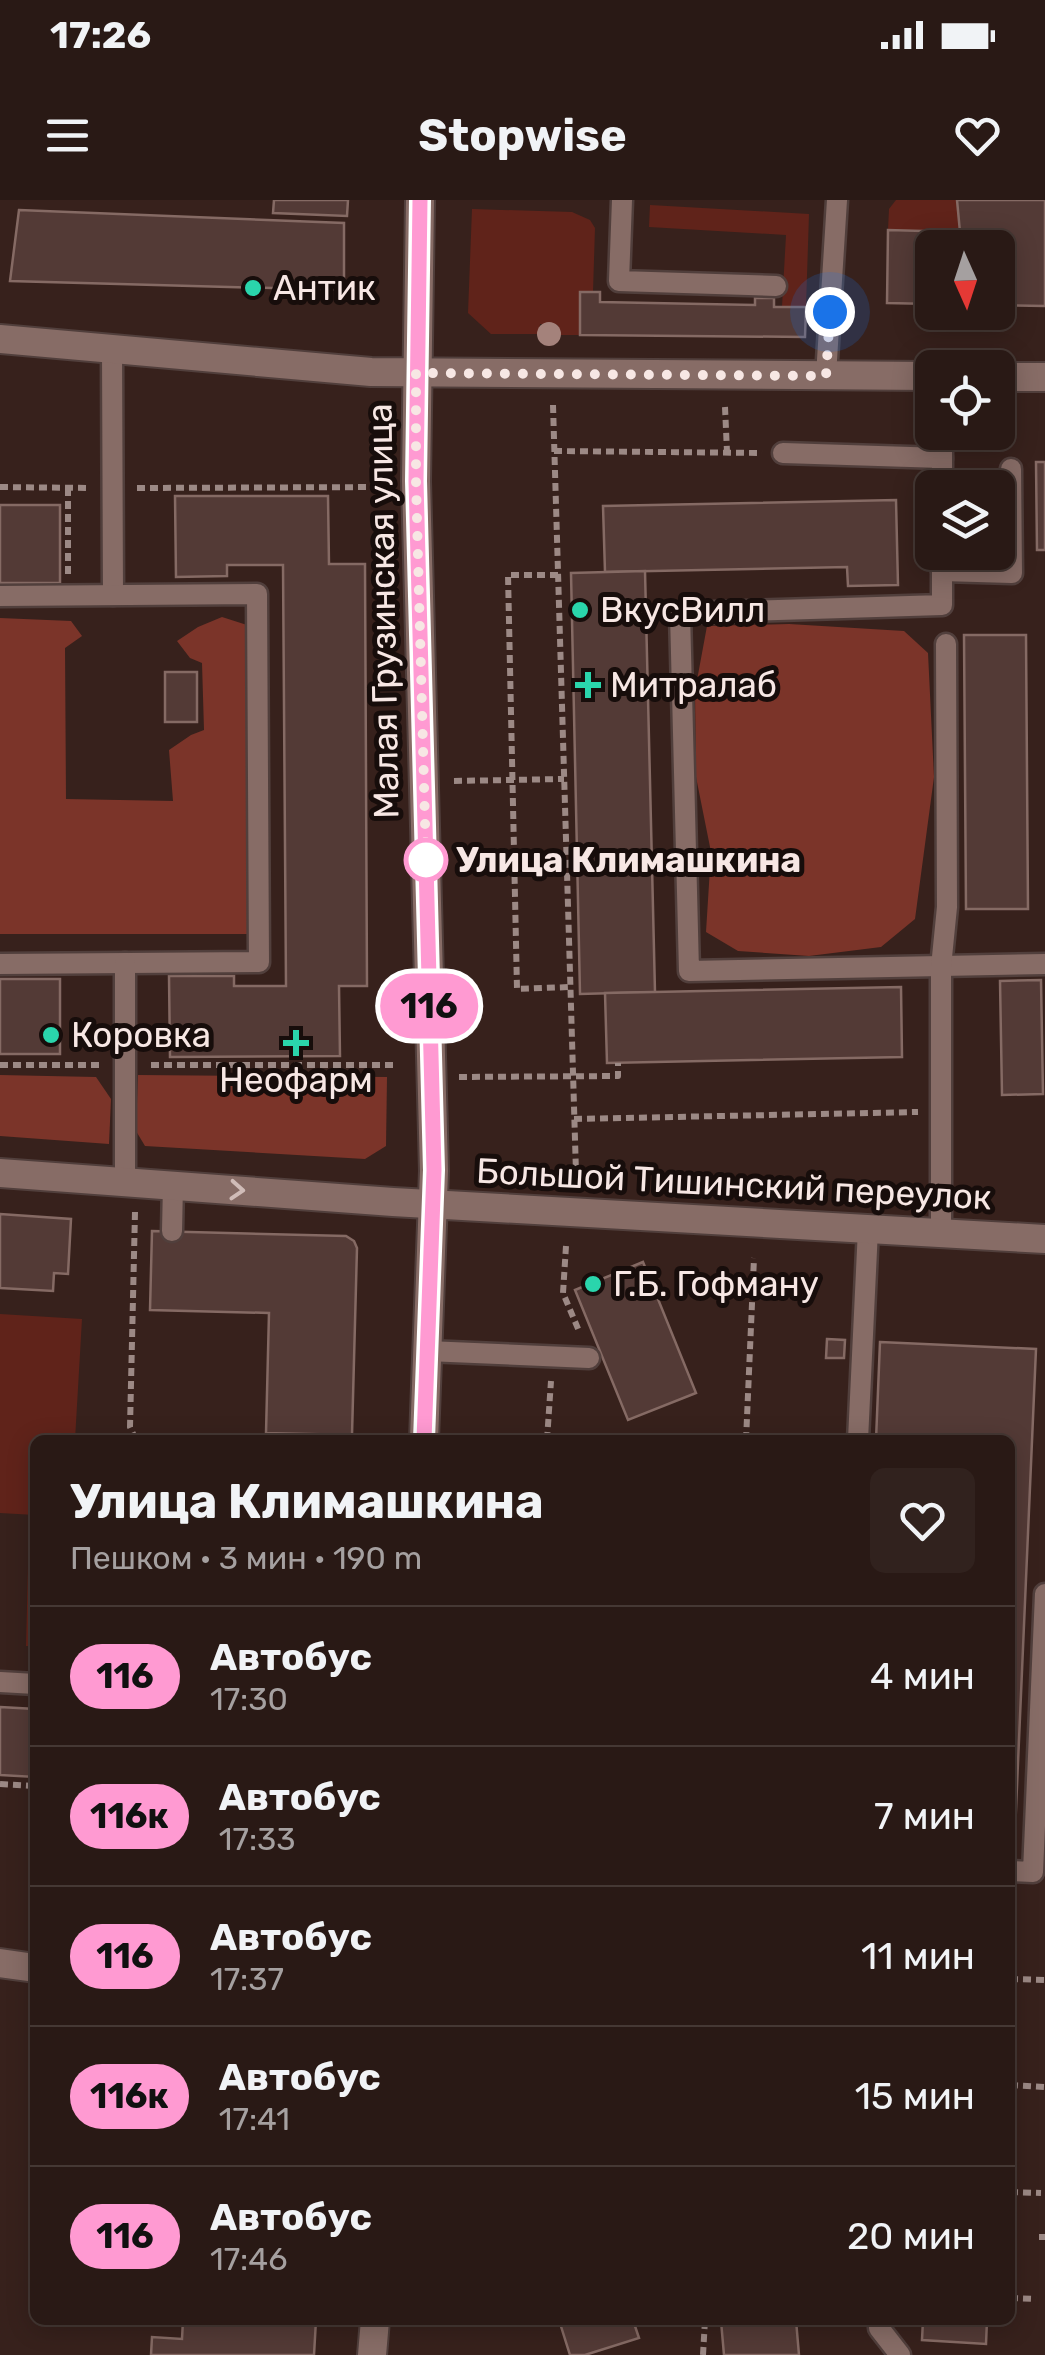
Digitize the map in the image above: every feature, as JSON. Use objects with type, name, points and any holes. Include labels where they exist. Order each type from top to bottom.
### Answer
[{"type":"street","name":"Малая Грузинская улица","points":[[420,200],[416,481],[434,1170],[424,1435]]},
{"type":"street","points":[[0,339],[371,372],[915,376]]},
{"type":"street","points":[[1015,377],[1045,377]]},
{"type":"street","name":"Большой Тишинский переулок","points":[[0,1173],[432,1204],[1045,1239]]},
{"type":"street","points":[[0,1963],[30,1967]]},
{"type":"street","points":[[372,2355],[375,2325]]},
{"type":"lane","points":[[622,200],[619,281],[776,286]]},
{"type":"lane","points":[[826,376],[836,200]]},
{"type":"lane","points":[[112,348],[114,595]]},
{"type":"lane","points":[[942,450],[942,470]]},
{"type":"lane","points":[[783,454],[942,458]]},
{"type":"lane","points":[[942,570],[942,605],[680,613],[690,971],[1045,964]]},
{"type":"lane","points":[[0,596],[257,594],[259,962],[0,964]]},
{"type":"lane","points":[[940,1233],[941,967],[947,907],[946,644]]},
{"type":"lane","points":[[124,963],[125,1182]]},
{"type":"lane","points":[[172,1230],[173,1185]]},
{"type":"lane","points":[[858,1435],[868,1229]]},
{"type":"lane","points":[[427,1351],[589,1358]]},
{"type":"lane","points":[[1015,1870],[1033,1872],[1045,1594]]},
{"type":"lane","points":[[0,1682],[30,1684]]},
{"type":"lane","points":[[880,2325],[900,2355]]},
{"type":"path","points":[[553,405],[576,1173]]},
{"type":"path","points":[[725,407],[727,452]]},
{"type":"path","points":[[554,451],[783,454]]},
{"type":"path","points":[[0,487],[386,487]]},
{"type":"path","points":[[68,488],[68,595]]},
{"type":"path","points":[[558,574],[508,576],[518,989],[570,987]]},
{"type":"path","points":[[452,782],[564,779]]},
{"type":"path","points":[[459,1077],[618,1076],[618,1063]]},
{"type":"path","points":[[0,1065],[397,1066]]},
{"type":"path","points":[[574,1119],[942,1112]]},
{"type":"path","points":[[134,1435],[130,1428],[136,1212]]},
{"type":"path","points":[[566,1246],[563,1293],[589,1358]]},
{"type":"path","points":[[746,1435],[754,1258]]},
{"type":"path","points":[[548,1435],[552,1356]]},
{"type":"path","points":[[0,1784],[30,1786]]},
{"type":"path","points":[[1015,1979],[1045,1980]]},
{"type":"path","points":[[1015,2085],[1045,2087]]},
{"type":"path","points":[[1015,2192],[1041,2193]]},
{"type":"path","points":[[1015,2298],[1036,2299]]},
{"type":"path","points":[[704,2355],[705,2325]]},
{"type":"shaded area","points":[[896,200],[957,200],[960,230],[888,230],[889,209]]},
{"type":"shaded area","points":[[650,205],[809,214],[806,307],[782,307],[786,235],[649,227]]},
{"type":"shaded area","points":[[472,209],[572,212],[590,220],[595,228],[593,292],[580,293],[580,335],[558,335],[558,325],[540,324],[539,334],[491,334],[468,313]]},
{"type":"shaded area","points":[[222,617],[247,625],[253,934],[0,934],[0,618],[71,621],[82,636],[65,648],[66,799],[173,801],[169,750],[204,730],[202,663],[190,658],[177,641]]},
{"type":"shaded area","points":[[789,624],[904,631],[928,653],[934,777],[915,919],[881,947],[809,956],[738,951],[706,932],[711,852],[696,777],[695,691],[707,626]]},
{"type":"shaded area","points":[[0,1075],[96,1077],[111,1099],[109,1144],[0,1136]]},
{"type":"shaded area","points":[[138,1075],[387,1077],[386,1146],[365,1159],[145,1146],[136,1131]]},
{"type":"shaded area","points":[[0,1314],[82,1319],[75,1435],[30,1435],[30,1515],[0,1513]]},
{"type":"shaded area","points":[[29,1525],[30,1525],[30,1646],[26,1646]]},
{"type":"building","points":[[274,200],[348,200],[347,216],[273,213]]},
{"type":"building","points":[[957,200],[1045,200],[1045,306],[1015,305],[1015,230],[960,230]]},
{"type":"building","points":[[19,210],[344,223],[344,290],[10,281]]},
{"type":"building","points":[[888,230],[915,231],[915,304],[887,303]]},
{"type":"building","points":[[580,292],[600,292],[600,302],[755,305],[755,298],[774,298],[774,307],[806,307],[805,337],[580,335]]},
{"type":"building","points":[[1036,462],[1045,462],[1045,550],[1037,550]]},
{"type":"building","points":[[175,496],[328,496],[329,564],[365,564],[367,986],[339,986],[340,1056],[170,1057],[169,976],[234,976],[234,986],[286,986],[283,565],[227,565],[227,576],[176,577]]},
{"type":"building","points":[[896,500],[898,585],[848,586],[847,567],[605,572],[603,506]]},
{"type":"building","points":[[0,505],[60,505],[60,583],[0,583]]},
{"type":"building","points":[[645,571],[655,992],[580,994],[571,573]]},
{"type":"building","points":[[964,635],[1026,635],[1028,909],[966,909]]},
{"type":"building","points":[[165,672],[197,672],[197,722],[165,722]]},
{"type":"building","points":[[0,979],[60,979],[60,1054],[0,1054]]},
{"type":"building","points":[[1041,980],[1043,1094],[1002,1095],[1000,981]]},
{"type":"building","points":[[901,987],[902,1057],[607,1063],[605,993]]},
{"type":"building","points":[[0,1214],[71,1219],[68,1274],[54,1273],[53,1291],[0,1288]]},
{"type":"building","points":[[152,1231],[346,1236],[354,1241],[357,1248],[352,1435],[266,1433],[269,1313],[150,1310]]},
{"type":"building","points":[[643,1262],[696,1393],[628,1420],[575,1290]]},
{"type":"building","points":[[827,1339],[845,1340],[844,1358],[826,1358]]},
{"type":"building","points":[[880,1342],[1036,1349],[1015,1832],[1015,1435],[876,1435]]},
{"type":"building","points":[[0,1707],[30,1709],[30,1777],[0,1775]]},
{"type":"building","points":[[183,2325],[316,2325],[314,2355],[151,2355],[152,2337],[182,2339]]},
{"type":"building","points":[[561,2325],[635,2325],[639,2338],[585,2355],[570,2355]]},
{"type":"building","points":[[721,2325],[796,2325],[799,2355],[724,2355]]},
{"type":"building","points":[[923,2325],[987,2325],[986,2344],[922,2340]]},
{"type":"bus line","name":"116","points":[[420,200],[416,481],[434,1170],[424,1435]]},
{"type":"place","name":"Антик","points":[[253,288]]},
{"type":"place","name":"ВкусВилл","points":[[580,610]]},
{"type":"place","name":"Митралаб","points":[[588,685]]},
{"type":"place","name":"Улица Климашкина","points":[[426,860]]},
{"type":"place","name":"Коровка","points":[[51,1035]]},
{"type":"place","name":"Неофарм","points":[[296,1043]]},
{"type":"place","name":"Г.Б. Гофману","points":[[593,1284]]},
{"type":"route","points":[[426,860],[416,373],[826,376],[830,312]]}]
